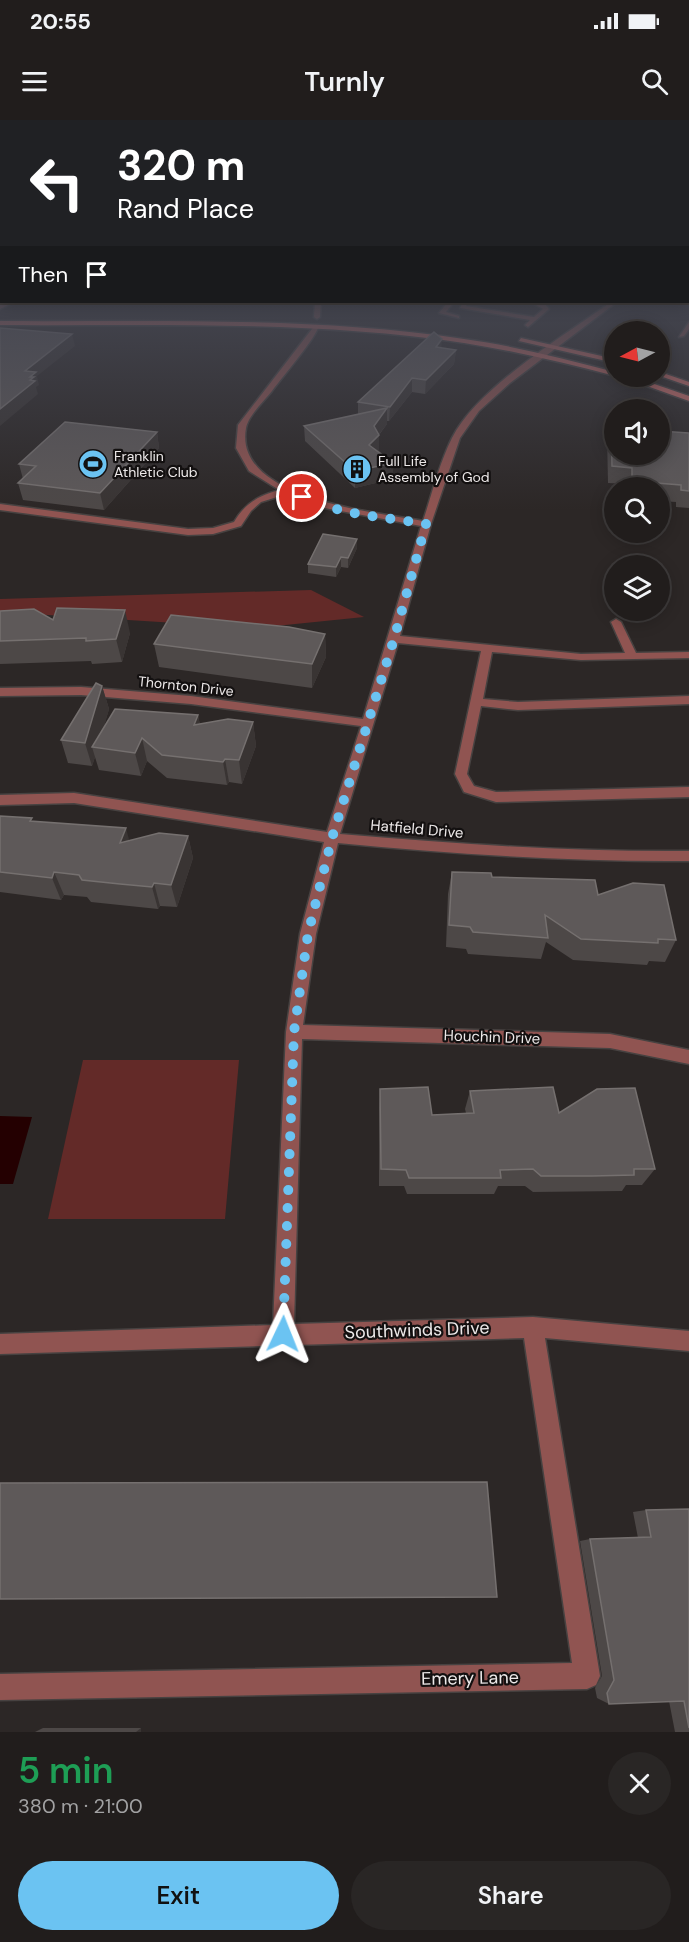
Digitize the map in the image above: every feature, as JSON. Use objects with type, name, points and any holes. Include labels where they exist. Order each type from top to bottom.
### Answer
[{"type":"main road","points":[[559,359],[604,371]]},
{"type":"main road","points":[[670,377],[689,384]]},
{"type":"main road","points":[[654,387],[689,399]]},
{"type":"street","points":[[290,359],[242,424],[240,448],[252,469],[316,504],[426,524]]},
{"type":"street","points":[[283,1334],[294,1032],[308,934],[332,838],[394,639],[426,524],[456,438],[474,412],[490,395],[537,359]]},
{"type":"street","points":[[0,507],[188,532],[205,532],[238,524],[249,504],[287,490]]},
{"type":"street","points":[[616,622],[632,656]]},
{"type":"street","points":[[394,639],[572,657],[689,655]]},
{"type":"street","points":[[487,649],[461,774],[469,789],[496,797],[689,792]]},
{"type":"street","name":"Thornton Drive","points":[[0,692],[81,691],[191,700],[367,723]]},
{"type":"street","points":[[476,702],[518,706],[689,700]]},
{"type":"street","name":"Hatfield Drive","points":[[0,800],[74,798],[332,838],[474,851],[598,857],[689,856]]},
{"type":"street","name":"Houchin Drive","points":[[294,1032],[610,1041],[689,1057]]},
{"type":"street","name":"Southwinds Drive","points":[[0,1344],[533,1327],[689,1341]]},
{"type":"street","name":"Emery Lane","points":[[0,1687],[587,1676],[533,1327]]},
{"type":"shaded area","points":[[311,590],[364,617],[256,628],[0,612],[0,599]]},
{"type":"shaded area","points":[[83,1060],[239,1060],[225,1219],[48,1219]]},
{"type":"shaded area","points":[[0,1116],[32,1117],[13,1184],[0,1184]]},
{"type":"building","points":[[0,359],[40,359],[25,371],[36,372],[30,377],[34,377],[30,380],[35,381],[0,409]]},
{"type":"building","points":[[404,359],[447,359],[426,380],[412,378],[390,407],[358,402]]},
{"type":"building","points":[[387,408],[374,426],[379,435],[369,445],[393,463],[355,471],[304,426]]},
{"type":"building","name":"Franklin Athletic Club","points":[[65,422],[157,432],[100,493],[18,483],[36,466],[19,464]]},
{"type":"building","points":[[670,432],[689,433],[689,491],[681,490],[681,485],[670,484],[670,477],[632,477],[632,468],[612,466],[670,465]]},
{"type":"building","points":[[323,534],[357,539],[348,558],[341,557],[336,567],[308,564]]},
{"type":"building","points":[[57,608],[125,610],[116,639],[0,641],[0,611],[34,609],[53,620]]},
{"type":"building","points":[[171,615],[289,627],[325,634],[312,664],[154,644]]},
{"type":"building","points":[[96,683],[102,686],[85,743],[61,740]]},
{"type":"building","points":[[115,709],[198,715],[194,725],[228,719],[253,722],[239,760],[225,759],[223,762],[162,755],[142,738],[135,753],[92,747]]},
{"type":"building","points":[[0,816],[32,818],[30,821],[126,828],[120,843],[159,833],[188,836],[171,885],[154,883],[152,887],[82,880],[79,875],[54,872],[52,878],[0,872]]},
{"type":"building","points":[[452,872],[491,873],[492,877],[595,880],[598,895],[633,883],[664,885],[676,940],[658,939],[658,943],[581,939],[545,915],[548,938],[473,932],[470,927],[449,925]]},
{"type":"building","points":[[428,1087],[432,1115],[474,1113],[470,1091],[553,1087],[559,1113],[597,1089],[635,1088],[655,1169],[634,1169],[634,1175],[541,1176],[533,1169],[500,1170],[501,1178],[409,1178],[406,1170],[381,1169],[380,1089]]},
{"type":"building","points":[[487,1482],[497,1597],[0,1599],[0,1483]]},
{"type":"building","points":[[689,1509],[689,1728],[684,1701],[609,1704],[607,1693],[614,1680],[590,1539],[651,1537],[646,1510]]},
{"type":"place","name":"Franklin Athletic Club","points":[[93,464]]},
{"type":"place","name":"Full Life Assembly of God","points":[[357,469]]},
{"type":"route","points":[[283,1334],[294,1032],[308,934],[332,838],[394,639],[426,524],[351,512],[316,504],[302,497]]}]
